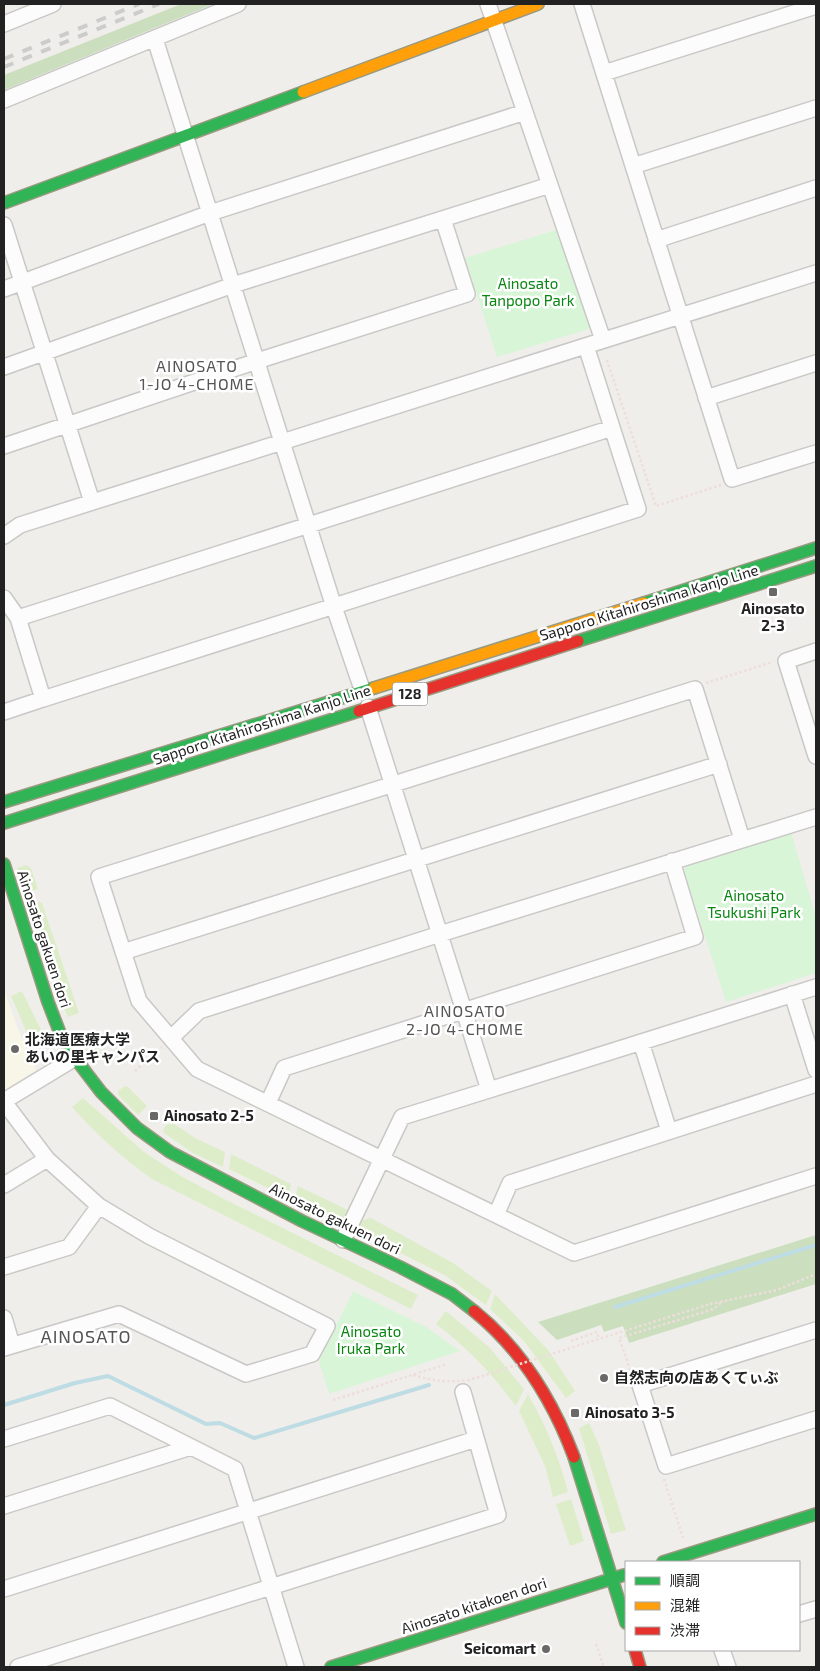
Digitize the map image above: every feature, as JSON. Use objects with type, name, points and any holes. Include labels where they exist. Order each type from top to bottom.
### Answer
[{"type":"street","points":[[4,24],[52,4]]},
{"type":"street","points":[[4,100],[238,4]]},
{"type":"street","points":[[488,4],[603,340]]},
{"type":"street","points":[[4,203],[538,4]]},
{"type":"street","points":[[582,4],[732,480],[816,453]]},
{"type":"street","points":[[604,73],[816,6]]},
{"type":"street","points":[[155,39],[334,607],[363,692]]},
{"type":"street","points":[[633,166],[816,108]]},
{"type":"street","points":[[4,289],[210,213],[525,112]]},
{"type":"street","points":[[4,367],[233,285],[550,185]]},
{"type":"street","points":[[656,240],[816,188]]},
{"type":"street","points":[[4,446],[257,361],[467,294],[443,219]]},
{"type":"street","points":[[4,225],[92,502]]},
{"type":"street","points":[[4,536],[20,524],[283,443],[816,273]]},
{"type":"street","points":[[4,712],[638,509],[586,346]]},
{"type":"street","points":[[706,398],[816,362]]},
{"type":"street","points":[[18,618],[612,428]]},
{"type":"street","name":"Sapporo Kitahiroshima Kanjo Line","points":[[4,802],[363,692],[816,548]]},
{"type":"street","name":"Sapporo Kitahiroshima Kanjo Line","points":[[4,822],[816,566]]},
{"type":"street","points":[[4,598],[18,618],[43,699]]},
{"type":"street","points":[[816,651],[786,661],[813,734],[816,756]]},
{"type":"street","points":[[742,839],[695,689],[99,877],[139,1001],[167,1042],[198,1069],[574,1253],[816,1176]]},
{"type":"street","points":[[368,707],[489,1090]]},
{"type":"street","points":[[123,952],[718,764]]},
{"type":"street","points":[[167,1042],[199,1011],[816,817]]},
{"type":"street","points":[[268,1103],[284,1068],[695,937],[672,861]]},
{"type":"street","name":"Ainosato gakuen dori","points":[[4,864],[48,1002],[60,1033],[75,1058],[101,1092],[137,1128],[170,1152],[302,1221],[400,1267],[452,1294],[487,1322],[517,1354],[544,1392],[562,1426],[576,1463],[625,1620]]},
{"type":"street","points":[[343,1240],[402,1117],[816,987]]},
{"type":"street","points":[[792,994],[816,1070]]},
{"type":"street","points":[[641,1042],[669,1131]]},
{"type":"street","points":[[4,1318],[8,1347],[119,1314],[246,1374],[312,1354],[326,1326],[149,1236],[99,1206],[47,1159],[4,1102],[75,1058]]},
{"type":"street","points":[[496,1215],[510,1183],[816,1084]]},
{"type":"street","points":[[4,1185],[47,1159]]},
{"type":"street","points":[[4,1267],[69,1247],[99,1206]]},
{"type":"street","points":[[816,1330],[640,1385],[666,1466],[816,1419]]},
{"type":"street","points":[[18,1667],[498,1515],[463,1392]]},
{"type":"street","points":[[4,1438],[110,1406],[235,1469],[296,1667]]},
{"type":"street","points":[[4,1589],[476,1438]]},
{"type":"street","points":[[4,1506],[191,1447]]},
{"type":"street","points":[[666,1561],[816,1514]]},
{"type":"street","name":"Ainosato kitakoen dori","points":[[331,1667],[625,1574]]},
{"type":"street","points":[[800,1614],[816,1609]]},
{"type":"street","points":[[635,1651],[640,1667]]},
{"type":"street","points":[[722,1651],[728,1667]]},
{"type":"path","points":[[607,360],[656,506],[723,485]]},
{"type":"path","points":[[702,684],[778,661]]},
{"type":"path","points":[[135,1071],[167,1042]]},
{"type":"path","points":[[413,1375],[437,1382],[469,1380],[710,1304],[777,1290],[816,1274]]},
{"type":"path","points":[[633,1379],[619,1338],[714,1309],[723,1301]]},
{"type":"path","points":[[571,1341],[597,1332],[599,1339]]},
{"type":"path","points":[[333,1400],[447,1364]]},
{"type":"path","points":[[663,1477],[683,1539]]},
{"type":"path","points":[[596,1644],[604,1667]]},
{"type":"shaded area","name":"北海道医療大学 あいの里キャンパス","points":[[4,989],[17,1027],[36,1070],[4,1090]]},
{"type":"green space","points":[[181,4],[213,4],[4,90],[4,75]]},
{"type":"green space","name":"Ainosato Tanpopo Park","points":[[559,229],[592,328],[497,357],[465,258]]},
{"type":"green space","name":"Ainosato Tsukushi Park","points":[[791,832],[816,917],[816,973],[726,1002],[684,871],[686,865]]},
{"type":"green space","points":[[26,865],[31,868],[38,889],[25,893],[17,868]]},
{"type":"green space","points":[[42,903],[79,1013],[68,1017],[59,999],[28,908],[29,905]]},
{"type":"green space","points":[[22,991],[42,1032],[29,1038],[11,996]]},
{"type":"green space","points":[[88,1035],[92,1037],[101,1052],[101,1055],[90,1060],[79,1042],[80,1039]]},
{"type":"green space","points":[[125,1086],[147,1106],[138,1115],[118,1095],[118,1091]]},
{"type":"green space","points":[[83,1098],[144,1152],[181,1176],[418,1295],[411,1309],[152,1179],[110,1145],[72,1107]]},
{"type":"green space","points":[[173,1123],[195,1138],[225,1152],[223,1167],[193,1153],[164,1133],[163,1130],[166,1125]]},
{"type":"green space","points":[[231,1154],[291,1184],[288,1198],[229,1169]]},
{"type":"green space","points":[[298,1186],[348,1210],[343,1220],[338,1223],[294,1201]]},
{"type":"green space","points":[[371,1218],[453,1263],[492,1291],[486,1305],[446,1276],[359,1232],[359,1226],[363,1220]]},
{"type":"green space","points":[[816,1235],[816,1284],[629,1343],[623,1326],[604,1332],[601,1325],[557,1340],[538,1322]]},
{"type":"green space","name":"Ainosato Iruka Park","points":[[353,1291],[426,1327],[460,1351],[329,1394],[319,1361]]},
{"type":"green space","points":[[495,1294],[549,1351],[575,1391],[566,1398],[524,1341],[490,1309]]},
{"type":"green space","points":[[446,1311],[490,1348],[524,1389],[516,1406],[479,1362],[436,1324]]},
{"type":"green space","points":[[528,1394],[541,1417],[568,1492],[553,1497],[545,1466],[519,1411]]},
{"type":"green space","points":[[589,1423],[599,1445],[626,1530],[611,1534],[579,1428]]},
{"type":"green space","points":[[571,1499],[584,1541],[570,1546],[556,1504]]},
{"type":"waterway","points":[[615,1307],[816,1245]]},
{"type":"waterway","points":[[4,1405],[75,1383],[108,1376],[206,1424],[220,1423],[254,1438],[429,1385]]},
{"type":"railway","points":[[4,59],[139,4]]},
{"type":"railway","points":[[4,67],[159,4]]},
{"type":"traffic: fast","points":[[4,203],[303,92]]},
{"type":"traffic: fast","points":[[644,603],[816,548]]},
{"type":"traffic: fast","points":[[578,641],[816,566]]},
{"type":"traffic: fast","points":[[4,802],[374,688]]},
{"type":"traffic: fast","points":[[4,823],[359,711]]},
{"type":"traffic: fast","points":[[4,864],[48,1002],[60,1033],[75,1058],[101,1092],[137,1128],[170,1152],[302,1221],[400,1267],[452,1294],[474,1311]]},
{"type":"traffic: fast","points":[[574,1457],[625,1620]]},
{"type":"traffic: fast","points":[[666,1561],[816,1514]]},
{"type":"traffic: fast","points":[[331,1667],[624,1575]]},
{"type":"traffic: slow","points":[[303,92],[538,4]]},
{"type":"traffic: slow","points":[[374,688],[644,603]]},
{"type":"traffic: jam","points":[[359,711],[578,641]]},
{"type":"traffic: jam","points":[[474,1311],[506,1342],[534,1377],[546,1396],[574,1457]]},
{"type":"traffic: jam","points":[[635,1651],[640,1667]]},
{"type":"place","name":"Ainosato 2-3","points":[[773,592]]},
{"type":"place","name":"北海道医療大学 あいの里キャンパス","points":[[15,1049]]},
{"type":"place","name":"Ainosato 2-5","points":[[154,1116]]},
{"type":"place","name":"自然志向の店あくてぃぶ","points":[[604,1378]]},
{"type":"place","name":"Ainosato 3-5","points":[[575,1413]]},
{"type":"place","name":"Seicomart","points":[[546,1649]]},
{"type":"district","name":"AINOSATO 1-JO 4-CHOME","points":[[197,375]]},
{"type":"district","name":"AINOSATO 2-JO 4-CHOME","points":[[465,1020]]},
{"type":"district","name":"AINOSATO","points":[[86,1337]]}]
